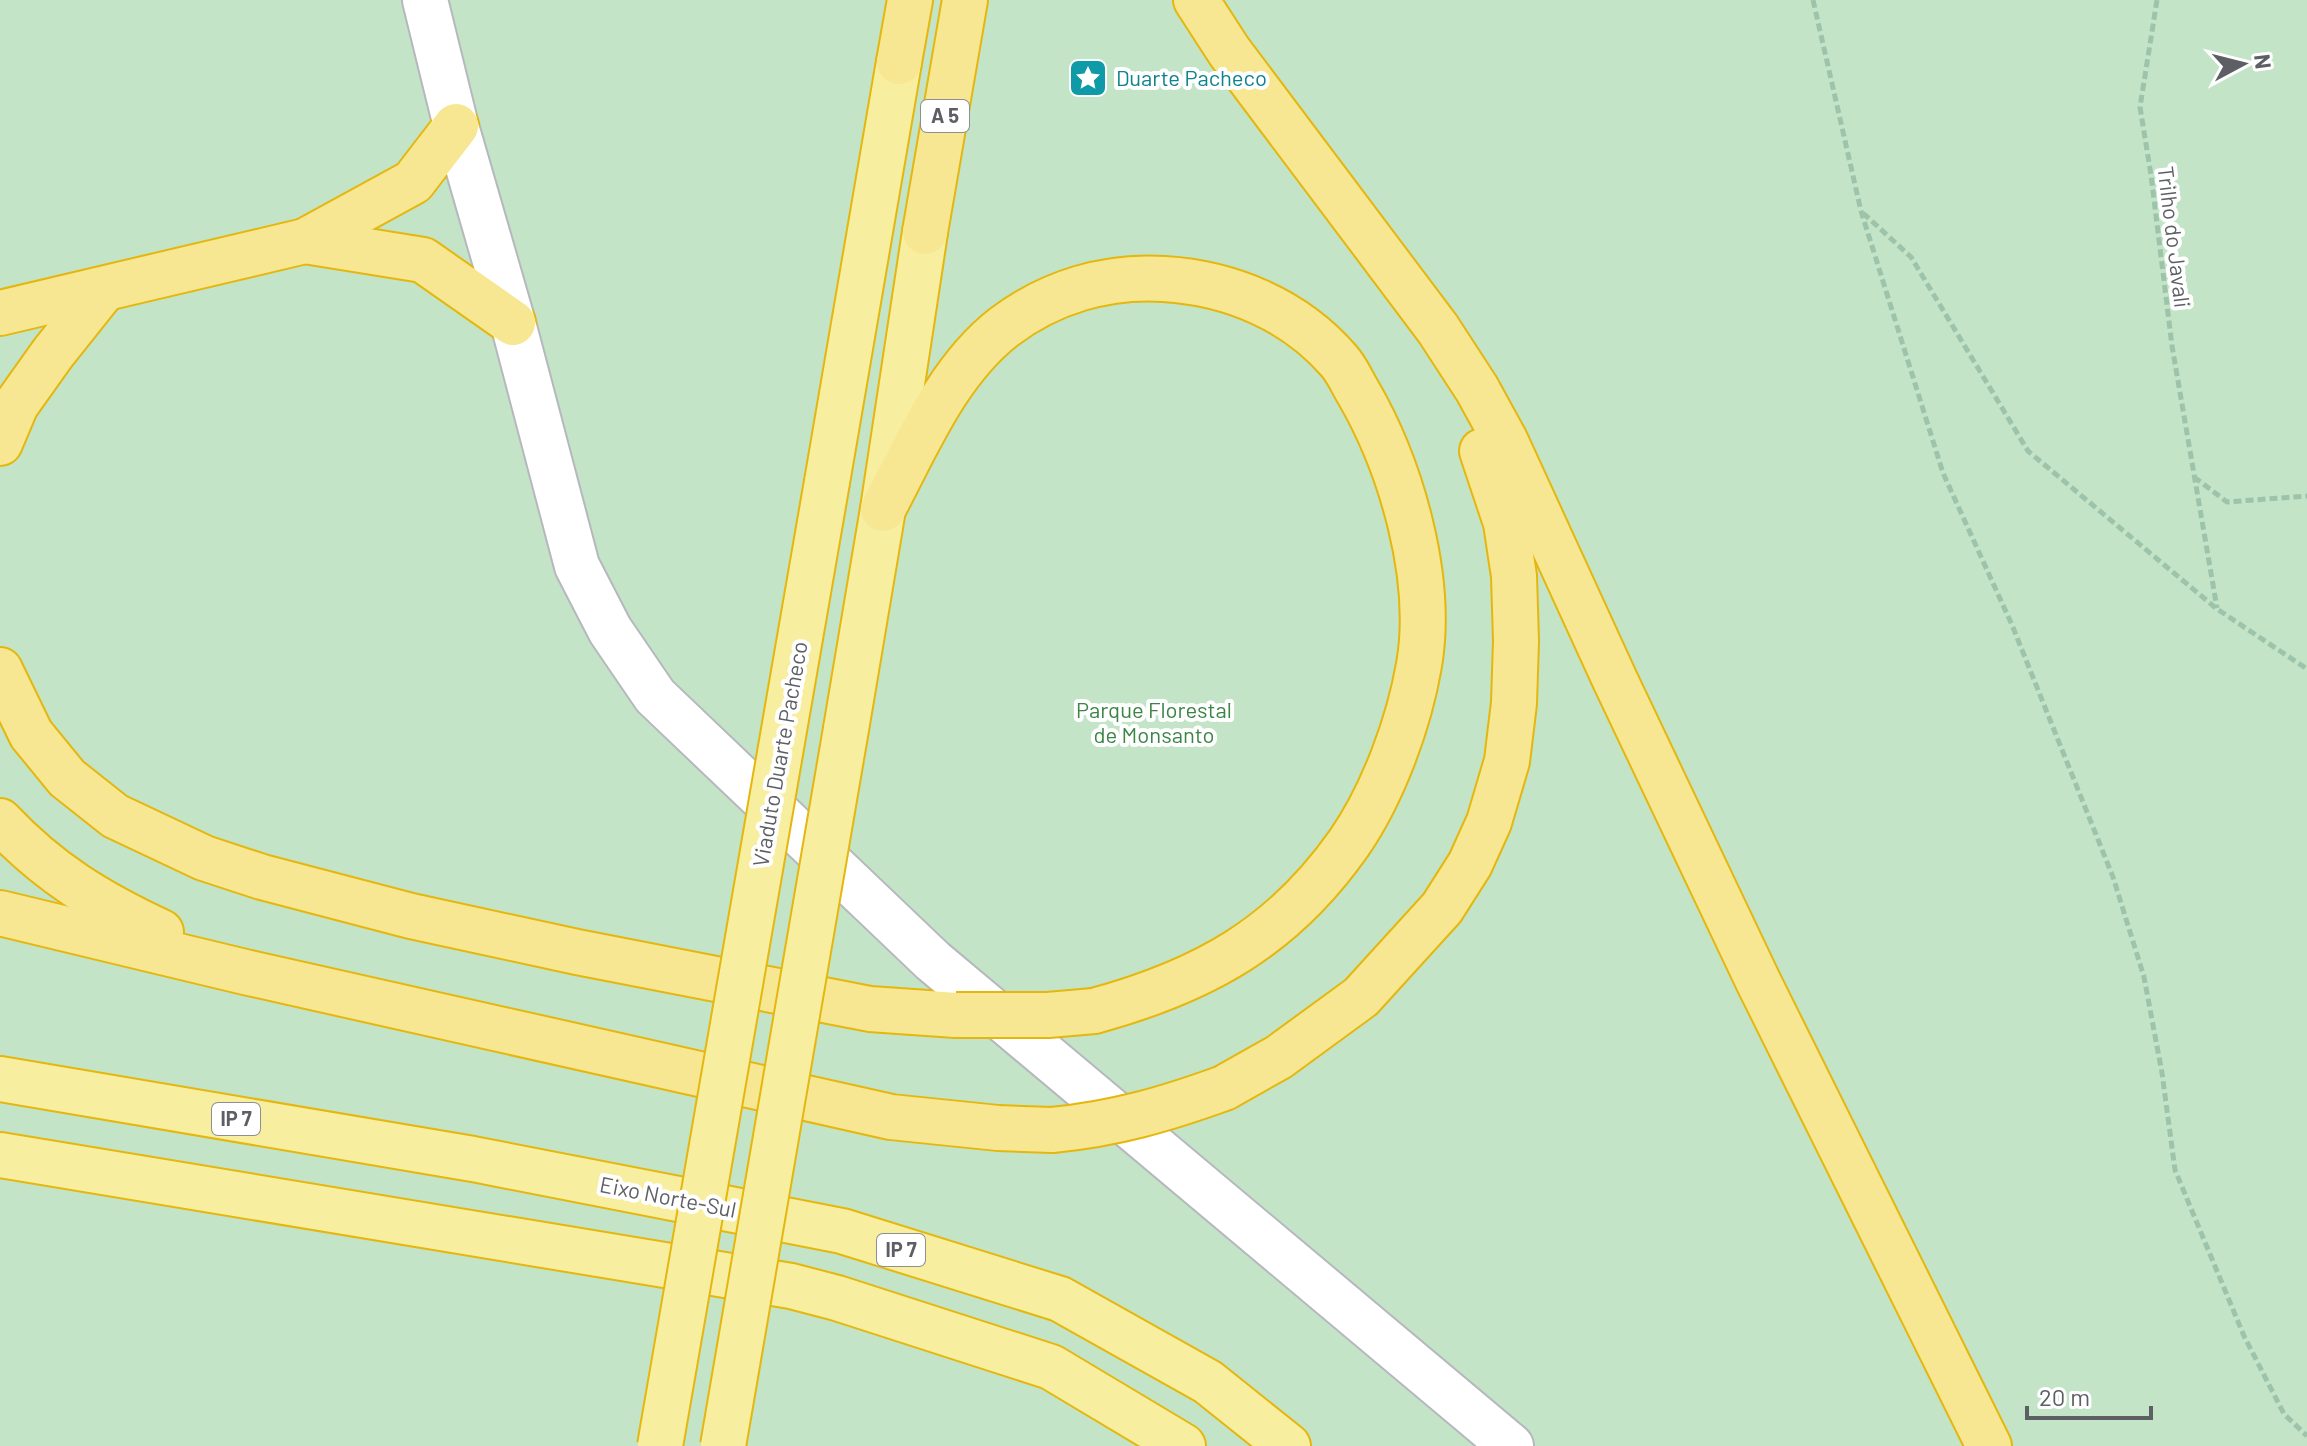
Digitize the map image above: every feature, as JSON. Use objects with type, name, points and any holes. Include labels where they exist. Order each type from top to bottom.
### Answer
[{"type":"highway","name":"Viaduto Duarte Pacheco","points":[[660,1446],[908,0]]},
{"type":"highway","name":"A 5","points":[[883,509],[925,232],[965,0]]},
{"type":"highway","points":[[1196,0],[1229,51],[1438,329],[1505,440],[1758,981],[1989,1446]]},
{"type":"highway","points":[[0,313],[305,241],[413,182],[456,126]]},
{"type":"highway","points":[[305,241],[423,260],[513,323]]},
{"type":"highway","points":[[0,913],[245,972],[891,1117],[1052,1130],[1139,1117],[1224,1088],[1279,1057],[1361,997],[1442,908],[1470,864],[1489,822],[1507,761],[1514,703],[1516,641],[1514,576],[1506,523],[1490,469],[1465,410],[1388,262]]},
{"type":"highway","points":[[0,670],[31,734],[67,778],[115,816],[204,858],[262,877],[411,916],[577,952],[870,1009],[956,1015],[1094,1011],[1139,999],[1187,979],[1237,953],[1282,920],[1316,885],[1351,840],[1381,785],[1404,724],[1419,663],[1422,596],[1412,532],[1395,477],[1373,418],[1340,362],[1302,327],[1252,296],[1196,281],[1144,277],[1096,283],[1052,297],[1003,327],[972,359],[941,401],[883,509],[873,569],[723,1446]]},
{"type":"highway","points":[[0,443],[16,405],[104,289]]},
{"type":"highway","points":[[0,821],[28,850],[108,908],[245,972]]},
{"type":"highway","name":"Eixo Norte-Sul","points":[[0,1079],[473,1159],[842,1231],[1060,1299],[1208,1382],[1288,1446]]},
{"type":"highway","points":[[0,1155],[791,1286],[1051,1367],[1183,1446]]},
{"type":"main road","points":[[425,0],[456,126],[513,323],[577,566],[610,630],[655,696],[933,961],[1511,1446]]},
{"type":"path","points":[[1813,0],[1861,211],[1943,473],[2012,625],[2113,877],[2144,977],[2162,1073],[2175,1170],[2244,1336],[2284,1414],[2307,1436]]},
{"type":"path","name":"Trilho do Javali","points":[[2157,0],[2140,107],[2172,346],[2217,609]]},
{"type":"path","points":[[1861,211],[1911,257],[2028,451],[2217,609],[2307,669]]},
{"type":"path","points":[[2194,477],[2227,502],[2307,496]]},
{"type":"green space","name":"Parque Florestal de Monsanto","points":[[0,0],[2307,0],[2307,1446],[0,1446]]},
{"type":"place","name":"Duarte Pacheco","points":[[1088,78]]}]
